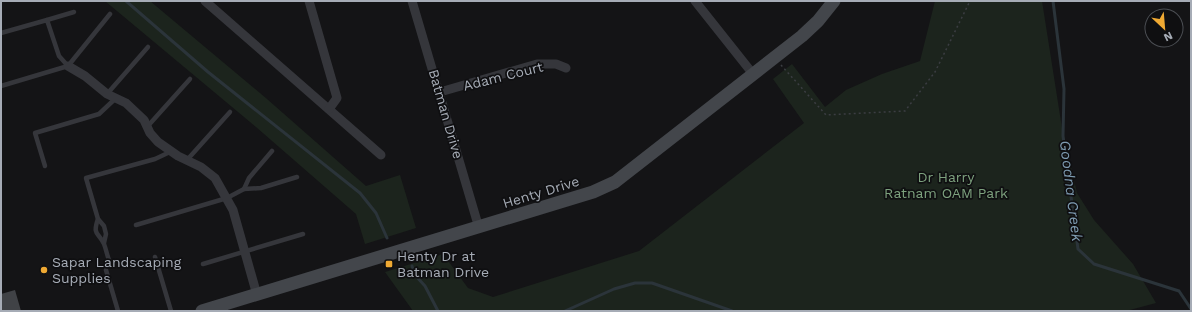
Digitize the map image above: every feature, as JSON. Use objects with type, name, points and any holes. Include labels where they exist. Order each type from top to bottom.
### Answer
[{"type":"street","points":[[206,1],[381,155]]},
{"type":"street","points":[[309,1],[337,98],[329,109]]},
{"type":"street","name":"Batman Drive","points":[[412,1],[479,228]]},
{"type":"street","points":[[696,1],[753,74]]},
{"type":"street","name":"Henty Drive","points":[[202,311],[479,228],[593,192],[615,182],[802,36],[834,1]]},
{"type":"street","name":"Adam Court","points":[[440,92],[537,64],[556,64],[566,68]]},
{"type":"street","points":[[68,66],[85,76],[111,96],[126,103],[144,120],[158,142],[201,167],[215,178],[233,210],[258,295]]},
{"type":"lane","points":[[1,33],[74,12]]},
{"type":"lane","points":[[1,86],[68,66],[110,14]]},
{"type":"lane","points":[[47,20],[59,56],[68,66]]},
{"type":"lane","points":[[45,166],[35,133],[99,114],[148,47]]},
{"type":"lane","points":[[148,127],[190,79]]},
{"type":"lane","points":[[187,160],[230,112]]},
{"type":"lane","points":[[244,189],[249,178],[272,150]]},
{"type":"lane","points":[[104,243],[106,234],[104,226],[98,219],[86,178],[155,159],[172,151]]},
{"type":"lane","points":[[136,225],[227,198],[244,189],[261,188],[296,177]]},
{"type":"lane","points":[[98,219],[95,228],[97,236],[104,243],[109,260]]},
{"type":"lane","points":[[203,264],[303,234]]},
{"type":"lane","points":[[155,257],[171,311]]},
{"type":"lane","points":[[106,270],[118,311]]},
{"type":"path","points":[[774,58],[826,114],[905,111],[935,72],[970,1]]},
{"type":"green space","points":[[105,1],[150,1],[267,99],[366,186],[400,175],[416,228],[365,244],[356,214],[256,127]]},
{"type":"green space","name":"Dr Harry Ratnam OAM Park","points":[[935,1],[1042,1],[1062,128],[1077,193],[1094,220],[1133,264],[1156,303],[1126,311],[413,311],[385,272],[443,254],[468,288],[493,297],[639,251],[804,123],[773,79],[792,64],[825,107],[846,90],[882,74],[920,61]]},
{"type":"building","points":[[15,290],[21,311],[1,311],[1,294]]},
{"type":"waterway","points":[[126,1],[208,72],[360,193],[376,213],[387,238]]},
{"type":"waterway","name":"Goodna Creek","points":[[1053,1],[1064,89],[1063,136],[1078,249],[1094,264],[1179,291],[1191,309]]},
{"type":"waterway","points":[[412,266],[414,274],[425,286],[438,311]]},
{"type":"waterway","points":[[565,311],[614,289],[635,283],[652,283],[732,311]]},
{"type":"place","name":"Henty Dr at Batman Drive","points":[[389,264]]},
{"type":"place","name":"Sapar Landscaping Supplies","points":[[44,270]]}]
